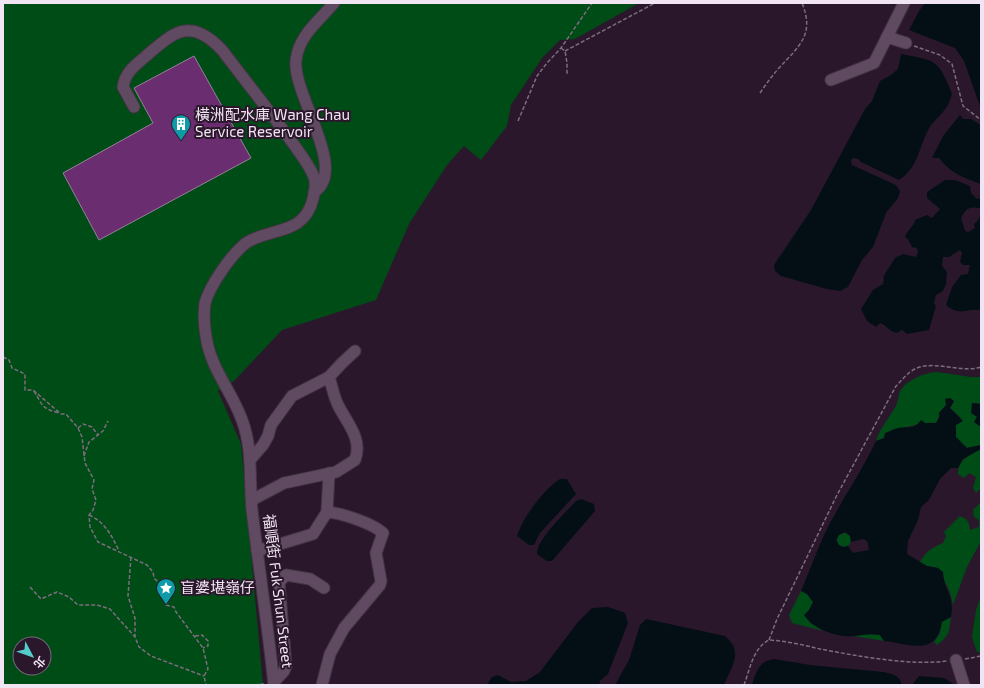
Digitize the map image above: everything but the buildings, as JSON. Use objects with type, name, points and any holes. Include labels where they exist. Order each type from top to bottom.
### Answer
[{"type":"street","points":[[314,192],[320,189],[323,182],[325,158],[304,100],[298,79],[296,62],[299,47],[309,30],[316,21],[325,15],[334,3]]},
{"type":"street","points":[[831,80],[874,63],[904,3]]},
{"type":"street","name":"福順街 Fuk Shun Street","points":[[134,107],[124,87],[126,75],[172,34],[184,31],[194,31],[207,36],[222,50],[290,139],[306,163],[315,181],[312,202],[302,220],[292,227],[259,237],[246,244],[230,260],[213,284],[205,303],[204,323],[206,345],[213,366],[241,417],[250,448],[252,500],[257,551],[274,684]]},
{"type":"street","points":[[887,37],[906,43]]},
{"type":"street","points":[[250,460],[268,436],[271,425],[292,396],[329,378],[355,351]]},
{"type":"street","points":[[252,500],[284,483],[336,472],[355,460],[358,445],[352,429],[337,404],[329,378]]},
{"type":"street","points":[[257,551],[313,534],[327,512],[328,473]]},
{"type":"street","points":[[322,685],[330,654],[344,628],[380,585],[381,581],[376,553],[383,533],[368,524],[333,512],[327,512]]},
{"type":"street","points":[[274,684],[286,666],[279,582],[286,575],[310,579],[324,588]]},
{"type":"street","points":[[956,660],[964,685]]},
{"type":"path","points":[[518,121],[537,76],[561,48],[592,3]]},
{"type":"path","points":[[565,51],[655,3]]},
{"type":"path","points":[[760,93],[771,78],[803,42],[807,32],[807,20],[802,3]]},
{"type":"path","points":[[906,43],[940,55],[952,64],[963,106],[981,120]]},
{"type":"path","points":[[561,48],[565,51],[567,74]]},
{"type":"path","points":[[3,357],[9,360],[12,368],[25,374],[25,390],[33,390],[61,414]]},
{"type":"path","points":[[769,640],[777,619],[836,497],[896,386],[911,371],[928,365],[958,369],[981,367]]},
{"type":"path","points":[[33,390],[39,403],[47,409],[61,414],[66,414],[78,428],[82,437],[82,449],[85,463],[94,480],[92,489],[96,500],[93,510],[89,515],[90,527],[98,542],[112,547],[120,553],[147,565],[153,572],[154,578],[162,586],[166,605],[174,607],[188,629],[203,648],[208,669],[204,676],[206,685]]},
{"type":"path","points":[[84,456],[89,442],[103,431],[108,421]]},
{"type":"path","points":[[78,428],[83,424],[92,427],[98,435]]},
{"type":"path","points":[[89,515],[105,526],[112,535],[120,553]]},
{"type":"path","points":[[131,557],[128,596],[135,618],[135,637]]},
{"type":"path","points":[[30,587],[41,599],[57,592],[69,597],[78,605],[110,609],[135,637],[139,647],[152,656],[204,676]]},
{"type":"path","points":[[195,636],[202,635],[208,641],[208,646],[203,648]]},
{"type":"path","points":[[744,685],[756,653],[764,642],[769,640],[847,654],[934,663],[981,656]]},
{"type":"green space","points":[[3,3],[639,3],[575,39],[560,40],[542,58],[511,105],[507,126],[481,160],[464,146],[447,165],[409,224],[376,300],[282,330],[234,381],[218,391],[241,444],[263,685],[3,685]]},
{"type":"green space","points":[[937,372],[981,377],[981,404],[972,403],[977,417],[974,422],[981,427],[981,445],[967,448],[956,437],[956,425],[961,418],[950,408],[954,401],[946,405],[939,413],[936,423],[918,424],[885,433],[884,438],[876,441],[882,427],[896,406],[900,391],[903,387],[917,377]]},
{"type":"green space","points":[[979,450],[981,451],[981,488],[976,493],[973,488],[976,477],[969,473],[964,478],[958,474],[958,469],[964,459]]},
{"type":"green space","points":[[980,503],[981,541],[967,567],[953,605],[950,592],[938,568],[927,566],[920,562],[930,550],[943,543],[946,536],[944,532],[960,516],[968,521],[970,530],[979,527],[979,520],[974,517],[973,510]]},
{"type":"green space","points":[[844,533],[849,535],[851,540],[849,545],[844,547],[839,545],[837,540],[839,535]]},
{"type":"green space","points":[[801,591],[807,594],[813,602],[809,610],[809,622],[823,631],[792,623],[789,615]]},
{"type":"green space","points":[[981,597],[981,652],[977,652],[972,637],[976,610]]},
{"type":"green space","points":[[951,617],[947,636],[937,645],[934,642],[940,633],[942,621]]},
{"type":"green space","points":[[866,633],[880,635],[884,641],[853,636]]},
{"type":"shaded area","points":[[925,3],[981,3],[981,109],[964,61],[955,48],[909,30]]},
{"type":"shaded area","points":[[901,54],[922,58],[935,64],[943,74],[952,94],[946,108],[931,125],[927,132],[911,169],[899,180],[861,162],[858,159],[853,158],[851,160],[852,165],[896,185],[900,191],[898,198],[886,213],[873,247],[862,260],[848,287],[840,291],[827,289],[781,276],[775,271],[774,265],[811,210],[865,109],[872,101],[880,81],[898,69]]},
{"type":"shaded area","points":[[960,115],[963,119],[971,119],[981,125],[981,184],[963,177],[948,168],[939,158],[932,158],[943,136]]},
{"type":"shaded area","points":[[945,180],[955,180],[970,186],[971,193],[977,199],[981,198],[981,210],[979,208],[972,207],[966,210],[961,218],[965,231],[968,232],[975,228],[974,224],[979,219],[981,211],[981,310],[955,311],[946,305],[952,287],[961,275],[968,274],[970,265],[963,265],[960,262],[962,253],[960,250],[949,257],[943,257],[942,266],[947,272],[946,284],[943,291],[936,295],[934,303],[936,306],[929,330],[907,334],[902,330],[897,333],[894,332],[880,323],[876,327],[867,321],[861,309],[873,290],[883,284],[883,277],[895,258],[903,254],[916,257],[918,252],[917,248],[912,247],[908,239],[905,237],[915,220],[927,215],[932,218],[940,209],[927,198],[927,192]]},
{"type":"shaded area","points":[[950,398],[954,401],[950,408],[963,421],[956,425],[956,437],[967,448],[981,445],[981,451],[979,450],[963,459],[958,468],[951,468],[940,479],[929,500],[921,507],[918,520],[908,541],[907,554],[927,566],[938,568],[943,572],[945,584],[952,603],[951,617],[942,622],[939,633],[934,640],[921,646],[884,641],[880,635],[841,636],[826,632],[813,624],[804,615],[809,610],[813,602],[807,594],[801,591],[830,523],[864,465],[876,441],[884,438],[885,433],[898,428],[916,425],[921,420],[925,423],[936,423],[939,418],[939,413],[946,405],[945,399]],"holes":[[[845,532],[850,536],[851,542],[863,539],[867,541],[869,550],[853,553],[848,546],[843,547],[839,545],[836,540],[839,535]]]},
{"type":"shaded area","points":[[972,403],[981,404],[981,427],[974,422],[977,417],[971,413]]},
{"type":"shaded area","points":[[560,479],[567,479],[576,494],[540,533],[534,545],[529,545],[517,536],[524,520],[547,489]]},
{"type":"shaded area","points":[[581,499],[594,504],[595,511],[552,561],[547,561],[537,554],[541,541],[576,501]]},
{"type":"shaded area","points":[[608,607],[625,613],[628,623],[608,674],[600,681],[599,685],[487,685],[492,677],[498,675],[511,682],[526,681],[540,672],[578,622],[592,608]]},
{"type":"shaded area","points":[[646,619],[725,636],[734,648],[735,659],[724,685],[615,685],[629,660],[640,625]]},
{"type":"shaded area","points":[[774,659],[810,665],[883,672],[897,677],[902,685],[752,685],[759,668],[765,662]]},
{"type":"shaded area","points":[[919,676],[944,678],[955,685],[912,685]]},
{"type":"place","name":"橫洲配水庫 Wang Chau Service Reservoir","points":[[181,141]]},
{"type":"place","name":"盲婆堪嶺仔","points":[[166,605]]}]
